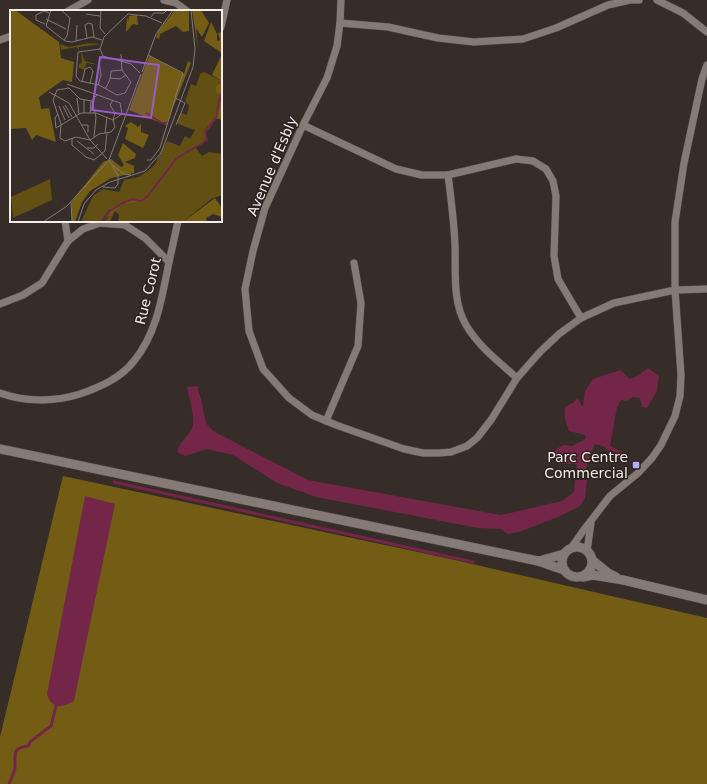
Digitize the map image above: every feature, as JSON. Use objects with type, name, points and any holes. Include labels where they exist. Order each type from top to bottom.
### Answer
[{"type":"street","points":[[70,10],[88,0]]},
{"type":"street","points":[[164,0],[176,3],[185,10]]},
{"type":"street","points":[[222,22],[227,0]]},
{"type":"street","name":"Avenue d'Esbly","points":[[341,0],[337,46],[327,78],[303,125],[265,208],[245,289],[248,331],[263,368],[289,398],[312,414],[404,449],[423,453],[451,452],[467,446],[477,438],[491,420],[517,378],[554,339],[581,318],[614,303],[675,290],[707,288]]},
{"type":"street","points":[[340,23],[388,27],[438,38],[474,42],[523,39],[556,28],[608,5],[630,0],[638,0]]},
{"type":"street","points":[[657,0],[683,13],[707,32]]},
{"type":"street","points":[[0,40],[10,36]]},
{"type":"street","points":[[564,570],[562,562],[568,551],[610,496],[638,473],[652,458],[661,445],[675,416],[680,396],[681,376],[675,290],[675,222],[702,79],[707,65]]},
{"type":"street","points":[[303,125],[396,169],[422,175],[448,174],[516,159],[533,161],[546,169],[553,181],[556,196],[554,256],[558,279],[581,318]]},
{"type":"street","points":[[448,174],[455,244],[458,305],[466,324],[481,347],[517,378]]},
{"type":"street","points":[[65,222],[68,241]]},
{"type":"street","name":"Rue Corot","points":[[0,393],[19,398],[66,398],[96,388],[114,379],[133,362],[149,340],[159,309],[178,222]]},
{"type":"street","points":[[0,304],[23,296],[42,283],[68,241],[83,229],[100,223],[125,225],[145,238],[169,262]]},
{"type":"street","points":[[326,420],[358,346],[361,303],[354,263]]},
{"type":"street","points":[[0,449],[538,561],[564,570],[572,577],[593,576],[623,580],[707,600]]},
{"type":"street","points":[[587,551],[591,521]]},
{"type":"street","points":[[538,561],[580,547],[587,551],[592,560],[608,573],[623,580]]},
{"type":"street","points":[[583,577],[590,570],[592,560]]},
{"type":"shaded area","points":[[648,368],[659,376],[657,391],[647,408],[642,407],[640,398],[633,397],[627,401],[621,400],[617,407],[610,446],[622,452],[620,459],[612,458],[605,447],[595,444],[588,460],[586,470],[576,470],[577,464],[560,464],[554,459],[555,450],[563,445],[572,446],[586,439],[585,435],[569,431],[565,419],[565,407],[578,398],[583,406],[585,391],[593,379],[620,370],[630,379],[639,375]]},
{"type":"shaded area","points":[[197,386],[206,423],[213,431],[308,480],[501,515],[562,501],[574,492],[575,480],[587,480],[585,498],[580,506],[558,517],[519,532],[508,534],[501,529],[478,528],[316,497],[277,483],[233,455],[207,449],[185,456],[177,452],[180,445],[190,432],[193,424],[193,414],[187,387]]},
{"type":"shaded area","points":[[63,476],[455,560],[707,618],[707,784],[0,784],[0,737]]},
{"type":"shaded area","points":[[85,496],[115,504],[74,701],[66,705],[58,706],[51,702],[47,694]]},
{"type":"waterway","points":[[114,482],[473,562]]},
{"type":"waterway","points":[[9,784],[15,768],[15,756],[17,750],[28,746],[31,741],[51,726],[56,706]]},
{"type":"place","name":"Parc Centre Commercial","points":[[636,465]]}]
